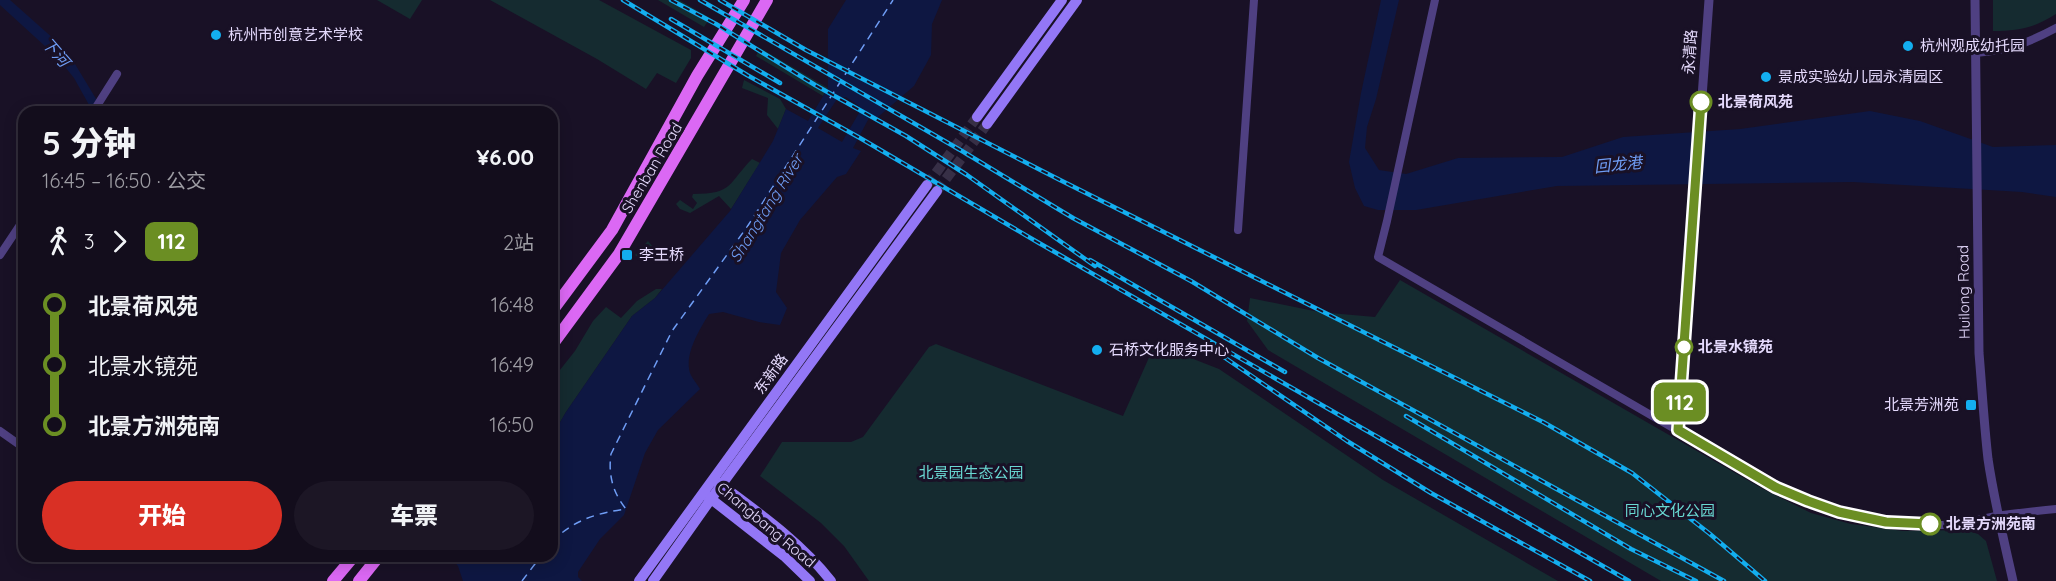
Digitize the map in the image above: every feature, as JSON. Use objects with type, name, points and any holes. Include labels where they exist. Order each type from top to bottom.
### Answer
[{"type":"main road","name":"Shenban Road","points":[[558,303],[612,230],[697,76],[744,0]]},
{"type":"main road","name":"Shenban Road","points":[[558,337],[619,254],[767,0]]},
{"type":"main road","points":[[977,117],[1062,0]]},
{"type":"main road","points":[[987,124],[1077,0]]},
{"type":"main road","name":"东新路","points":[[653,581],[707,496],[932,188]]},
{"type":"main road","name":"Changbang Road","points":[[717,482],[793,541],[831,581]]},
{"type":"main road","name":"东新路","points":[[639,581],[707,496]]},
{"type":"main road","name":"Changbang Road","points":[[707,496],[784,556],[810,581]]},
{"type":"main road","points":[[333,581],[349,562]]},
{"type":"main road","points":[[359,581],[374,562]]},
{"type":"street","points":[[1238,230],[1254,0]]},
{"type":"street","points":[[1435,0],[1388,221],[1378,257],[1775,487],[1839,512],[1886,522],[1949,525],[2056,509]]},
{"type":"street","name":"永清路","points":[[1678,430],[1709,0]]},
{"type":"street","name":"Huilong Road","points":[[1975,0],[1982,399],[1998,516],[2013,581]]},
{"type":"street","points":[[1975,53],[1998,51],[2029,43],[2056,28]]},
{"type":"street","points":[[97,106],[117,74]]},
{"type":"street","points":[[0,255],[18,228]]},
{"type":"street","points":[[0,431],[18,444]]},
{"type":"green space","points":[[377,0],[422,0],[410,19]]},
{"type":"green space","points":[[490,0],[599,0],[691,50],[691,58],[676,83],[657,73],[646,89]]},
{"type":"green space","points":[[658,0],[679,0],[710,18],[704,27]]},
{"type":"green space","points":[[1993,0],[2056,0],[2056,14],[2041,23],[2026,28],[1993,31]]},
{"type":"green space","points":[[760,48],[828,88],[823,96],[756,56]]},
{"type":"green space","points":[[744,80],[780,99],[786,109],[778,129],[767,115],[768,98],[742,88]]},
{"type":"green space","points":[[752,159],[760,163],[731,209],[719,196],[690,213],[680,209],[676,204],[680,200],[693,209],[697,203],[692,197],[693,194],[716,192],[729,186]]},
{"type":"green space","points":[[648,241],[653,247],[640,259],[635,255]]},
{"type":"green space","name":"同心文化公园","points":[[1400,280],[1763,489],[1811,513],[1851,524],[1903,531],[1966,530],[1978,534],[1986,541],[1997,581],[1661,581],[1268,350],[1247,321],[1250,298],[1319,312],[1375,317]]},
{"type":"green space","points":[[656,289],[662,289],[655,298],[632,316],[558,426],[558,372],[575,351],[593,321],[606,307],[621,318],[637,301]]},
{"type":"green space","name":"北景园生态公园","points":[[936,344],[1123,416],[1155,344],[1219,369],[1383,480],[1558,581],[869,581],[844,546],[821,523],[760,476],[782,442],[851,442],[863,437],[929,347]]},
{"type":"water","name":"下河","points":[[0,0],[10,0],[55,40],[75,64],[100,106],[90,106],[74,78],[58,58],[0,5]]},
{"type":"water","name":"Shangtang River","points":[[846,0],[942,0],[932,24],[931,55],[914,86],[878,117],[869,118],[853,148],[861,151],[846,174],[837,177],[800,220],[781,253],[776,292],[787,308],[780,325],[723,312],[709,314],[694,342],[689,358],[690,373],[700,389],[658,430],[645,453],[624,515],[600,539],[578,572],[578,577],[582,581],[463,581],[454,562],[558,562],[558,426],[632,316],[655,298],[730,211],[773,141],[786,109],[808,121],[828,88],[828,29]],"holes":[[[846,97],[859,106],[859,113],[842,142],[818,128],[837,99]]]},
{"type":"water","name":"回龙港","points":[[1381,0],[1399,0],[1376,99],[1367,127],[1365,148],[1379,170],[1406,174],[1458,158],[1562,157],[1623,137],[1740,129],[1870,111],[1920,121],[1993,147],[2056,145],[2056,197],[2022,192],[1853,182],[1557,186],[1416,210],[1378,210],[1364,206],[1355,188],[1349,162]]},
{"type":"ferry route","points":[[558,536],[586,519],[626,509],[612,483],[611,454],[672,331],[747,227],[893,0]]},
{"type":"ferry route","points":[[522,581],[536,562]]},
{"type":"tunnel","points":[[927,185],[977,117]]},
{"type":"tunnel","points":[[937,191],[987,124]]},
{"type":"railway","points":[[623,0],[747,75],[1629,581]]},
{"type":"railway","points":[[671,0],[906,136],[967,175],[1095,266]]},
{"type":"railway","points":[[700,0],[962,151],[1073,218],[1191,281],[1318,358],[1724,581]]},
{"type":"railway","points":[[720,0],[806,50],[1543,422],[1632,473],[1710,534],[1765,581]]},
{"type":"railway","points":[[671,19],[780,83]]},
{"type":"railway","points":[[1090,260],[1285,372]]},
{"type":"railway","points":[[1215,351],[1347,441],[1431,493],[1590,581]]},
{"type":"railway","points":[[1406,416],[1631,549],[1696,581]]},
{"type":"bus line","name":"112","points":[[1701,102],[1678,430],[1775,487],[1808,501],[1839,512],[1886,522],[1930,524]]},
{"type":"place","name":"杭州市创意艺术学校","points":[[216,35]]},
{"type":"place","name":"杭州观成幼托园","points":[[1908,46]]},
{"type":"place","name":"景成实验幼儿园永清园区","points":[[1766,77]]},
{"type":"place","name":"北景荷风苑","points":[[1701,102]]},
{"type":"place","name":"李王桥","points":[[627,255]]},
{"type":"place","name":"北景水镜苑","points":[[1684,347]]},
{"type":"place","name":"石桥文化服务中心","points":[[1097,350]]},
{"type":"place","name":"北景芳洲苑","points":[[1971,405]]},
{"type":"place","name":"北景方洲苑南","points":[[1930,524]]}]
